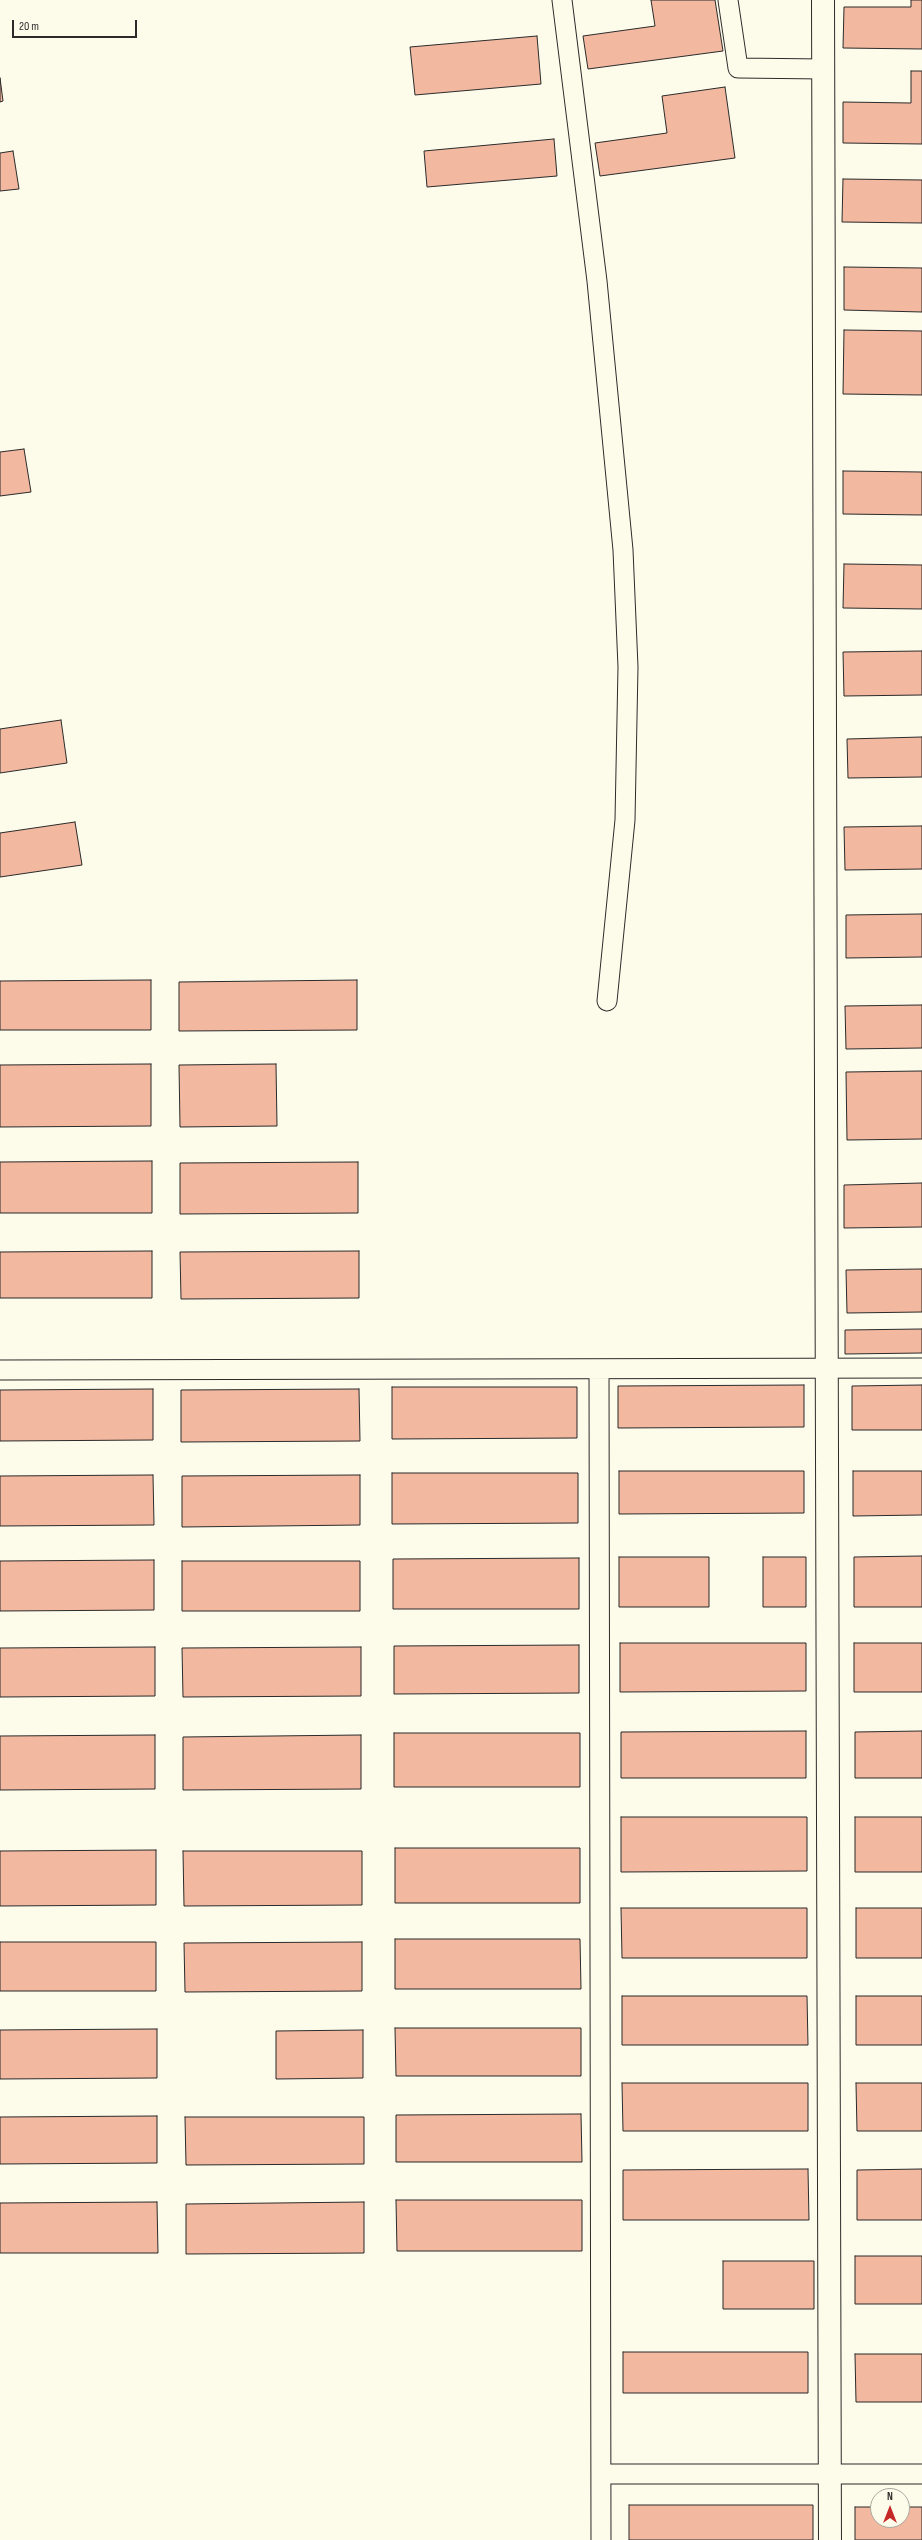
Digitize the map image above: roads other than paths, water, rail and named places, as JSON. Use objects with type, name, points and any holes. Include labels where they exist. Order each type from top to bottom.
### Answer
[{"type":"street","points":[[823,0],[830,2540]]},
{"type":"lane","points":[[562,0],[596,281],[623,566],[628,667],[625,820],[607,1001]]},
{"type":"lane","points":[[728,0],[738,68],[824,68]]},
{"type":"lane","points":[[0,1370],[922,1368]]},
{"type":"lane","points":[[599,1369],[601,2540]]},
{"type":"lane","points":[[601,2474],[922,2474]]}]
